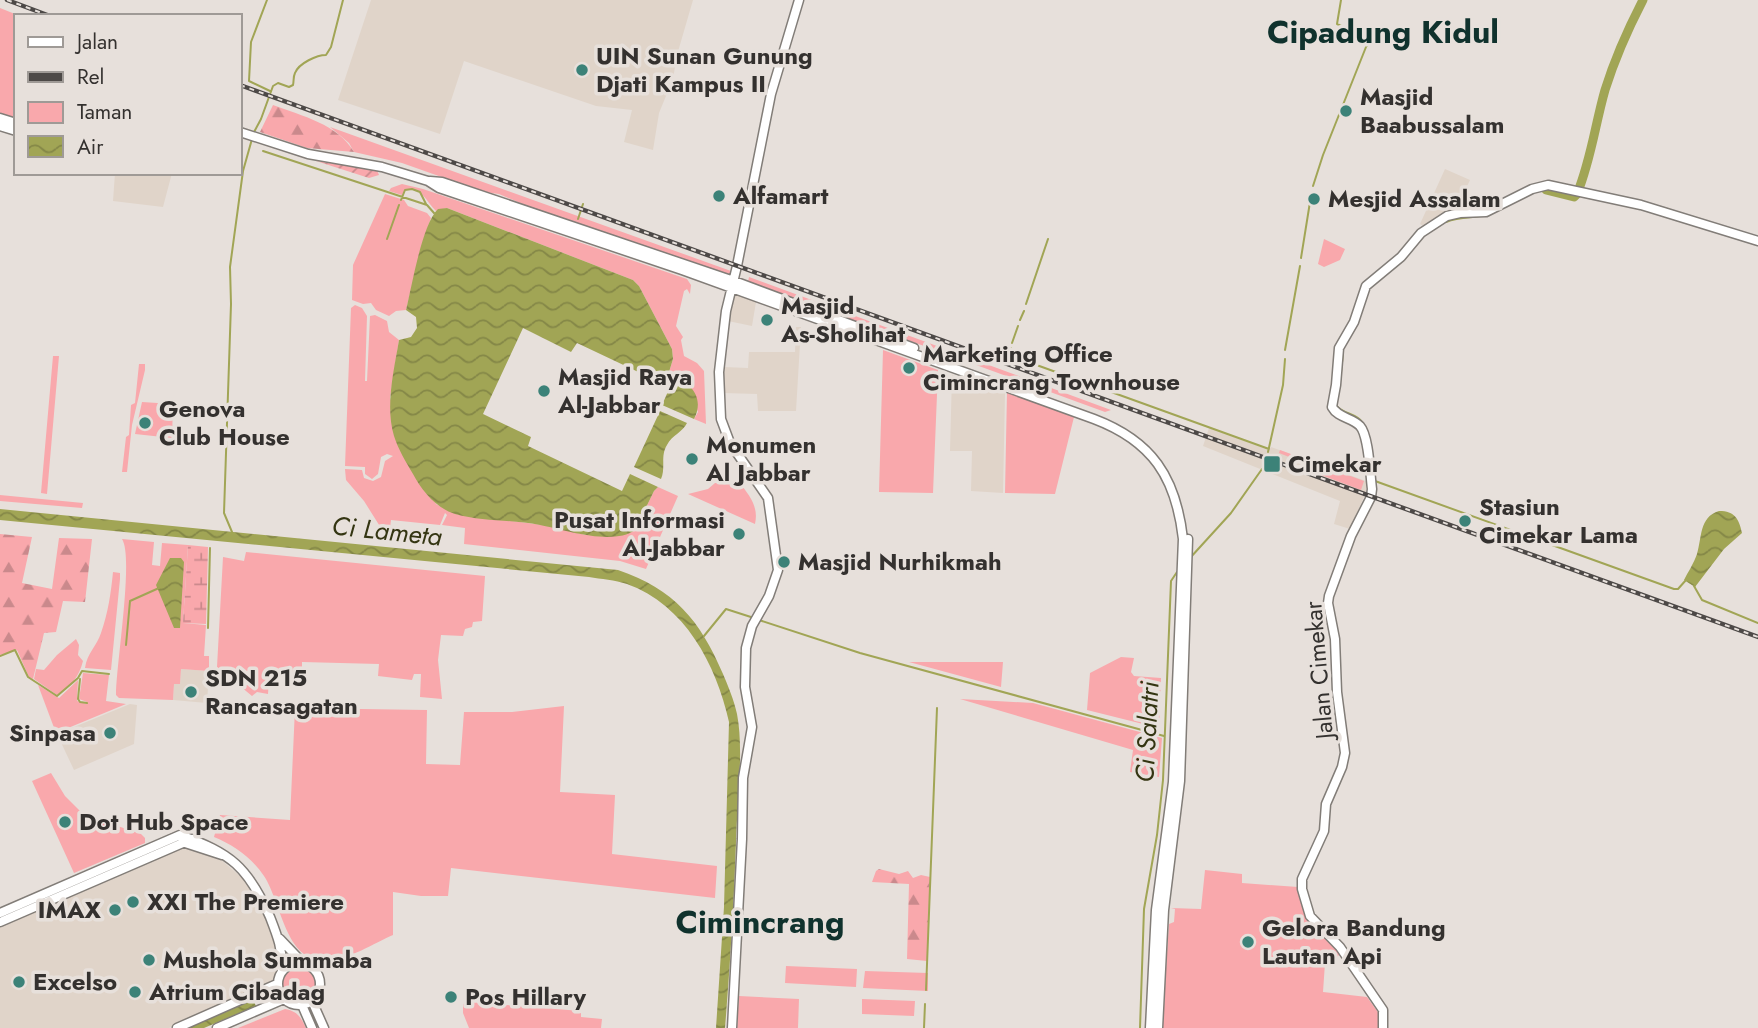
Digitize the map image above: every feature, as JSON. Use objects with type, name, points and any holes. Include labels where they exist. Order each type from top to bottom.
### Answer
[{"type":"street","points":[[732,1028],[743,778],[752,727],[745,687],[746,648],[755,620],[769,596],[778,565],[768,498],[730,443],[721,419],[719,372],[724,323],[771,94],[799,0]]},
{"type":"street","points":[[242,131],[308,154],[369,163],[428,181],[439,188],[733,284],[1021,390],[1117,428],[1144,446],[1165,477],[1177,502],[1184,567],[1180,781],[1164,911],[1158,1028]]},
{"type":"street","name":"Jalan Cimekar","points":[[1383,1028],[1383,1010],[1340,947],[1310,916],[1302,889],[1302,879],[1324,831],[1329,793],[1342,767],[1344,744],[1337,692],[1335,639],[1328,596],[1351,536],[1372,494],[1362,430],[1332,407],[1339,348],[1354,322],[1366,286],[1397,261],[1421,233],[1447,216],[1486,212],[1543,186],[1641,205],[1758,241]]},
{"type":"street","points":[[1150,1028],[1155,917],[1173,782],[1184,567]]},
{"type":"street","points":[[0,913],[171,838],[185,839],[222,855],[252,880],[278,936],[282,970],[277,984],[284,999],[289,1003],[302,1005],[312,1000],[320,989],[320,982],[314,969],[302,962],[278,936]]},
{"type":"street","points":[[0,922],[185,839]]},
{"type":"street","points":[[282,970],[291,964],[302,962]]},
{"type":"street","points":[[177,1028],[277,984]]},
{"type":"street","points":[[216,1028],[284,999]]},
{"type":"street","points":[[312,1000],[324,1028]]},
{"type":"street","points":[[302,1005],[312,1028]]},
{"type":"shaded area","name":"UIN Sunan Gunung Djati Kampus II","points":[[371,0],[693,0],[673,79],[659,113],[653,150],[624,142],[632,110],[596,106],[464,61],[440,134],[338,100]]},
{"type":"shaded area","points":[[1445,169],[1470,180],[1457,208],[1439,215],[1423,226],[1420,224]]},
{"type":"shaded area","points":[[115,175],[171,175],[163,207],[113,201]]},
{"type":"shaded area","points":[[734,293],[756,302],[752,326],[728,321]]},
{"type":"shaded area","points":[[796,327],[801,327],[796,411],[758,411],[757,394],[723,393],[724,367],[748,368],[749,352],[795,352]]},
{"type":"shaded area","points":[[952,375],[1005,393],[1003,493],[971,491],[972,451],[950,451]]},
{"type":"shaded area","points":[[1209,428],[1366,481],[1366,492],[1350,529],[1334,524],[1340,501],[1203,446]]},
{"type":"shaded area","name":"SDN 215 Rancasagatan","points":[[181,669],[209,671],[207,703],[173,700],[174,684],[180,684]]},
{"type":"shaded area","points":[[130,704],[137,705],[134,744],[74,770],[57,734]]},
{"type":"shaded area","points":[[179,849],[191,849],[221,860],[245,880],[258,899],[275,939],[282,969],[273,984],[169,1028],[0,1028],[0,927]]},
{"type":"green space","points":[[0,8],[15,14],[14,120],[0,115]]},
{"type":"green space","points":[[273,105],[329,128],[339,134],[354,152],[307,148],[260,132]]},
{"type":"green space","points":[[330,127],[731,271],[729,275],[534,209],[499,194],[484,192],[402,163],[354,152],[349,143]]},
{"type":"green space","points":[[316,161],[377,170],[379,175],[369,178]]},
{"type":"green space","points":[[402,184],[687,279],[691,285],[690,294],[687,289],[684,291],[676,326],[683,337],[681,340],[684,356],[697,363],[704,371],[706,424],[694,419],[698,412],[685,381],[669,372],[673,359],[672,349],[639,286],[633,280],[447,208],[436,211],[423,195],[415,190],[405,190],[402,195],[389,191]]},
{"type":"green space","points":[[385,194],[404,200],[408,206],[427,213],[431,218],[406,310],[396,311],[389,316],[376,310],[371,303],[363,304],[352,300],[353,265]]},
{"type":"green space","points":[[1324,239],[1345,249],[1340,260],[1324,267],[1318,264]]},
{"type":"green space","points":[[749,277],[1111,410],[1105,412],[748,282]]},
{"type":"green space","points":[[355,305],[362,308],[367,316],[365,381],[370,316],[375,315],[387,321],[389,332],[399,340],[390,398],[436,504],[456,514],[543,525],[586,535],[635,530],[658,487],[678,496],[646,569],[620,561],[464,544],[465,528],[442,525],[447,515],[445,513],[440,525],[391,520],[389,536],[386,536],[364,501],[346,480],[345,469],[362,470],[364,478],[373,481],[381,477],[385,461],[393,456],[387,454],[381,457],[378,474],[372,479],[365,474],[365,467],[345,466],[351,308]]},
{"type":"green space","points":[[883,350],[938,370],[933,493],[879,492]]},
{"type":"green space","points":[[53,356],[59,356],[47,494],[41,493]]},
{"type":"green space","points":[[139,364],[145,364],[145,370],[132,425],[127,472],[122,472],[131,405],[135,403]]},
{"type":"green space","points":[[1007,392],[1074,417],[1055,494],[1005,493]]},
{"type":"green space","points":[[142,402],[173,404],[172,438],[135,434]]},
{"type":"green space","points":[[1280,450],[1364,481],[1361,490],[1300,467],[1302,462],[1279,453]]},
{"type":"green space","points":[[739,482],[754,506],[755,524],[688,494],[708,489],[715,483]]},
{"type":"green space","points":[[0,495],[83,503],[82,508],[0,501]]},
{"type":"green space","points":[[0,534],[32,537],[22,583],[52,589],[59,538],[92,539],[85,602],[63,601],[56,632],[44,633],[33,679],[29,677],[17,650],[0,655]]},
{"type":"green space","points":[[122,539],[154,542],[152,565],[160,566],[162,543],[188,545],[183,623],[206,625],[204,656],[209,656],[209,671],[181,669],[180,684],[174,684],[173,700],[119,698],[116,695],[126,567]]},
{"type":"green space","points":[[188,545],[208,547],[206,624],[183,623]]},
{"type":"green space","points":[[246,552],[485,576],[482,621],[473,622],[472,627],[465,629],[463,636],[441,635],[438,660],[442,699],[420,697],[421,674],[414,674],[412,680],[378,676],[379,664],[302,662],[302,676],[269,677],[268,694],[257,692],[252,696],[217,667],[223,557],[244,561]]},
{"type":"green space","points":[[113,572],[120,573],[120,579],[111,670],[85,668],[103,625]]},
{"type":"green space","points":[[76,639],[79,645],[78,655],[83,661],[81,667],[74,681],[57,695],[34,679],[36,669],[44,670]]},
{"type":"green space","points":[[1121,657],[1134,658],[1131,672],[1134,676],[1161,678],[1159,728],[1087,710],[1090,673]]},
{"type":"green space","points":[[909,662],[1003,662],[1001,687]]},
{"type":"green space","points":[[83,673],[109,675],[106,701],[126,704],[56,733],[38,685],[59,698],[78,680],[77,701],[87,704],[79,699]]},
{"type":"green space","points":[[960,699],[1033,703],[1162,738],[1159,777],[1130,772],[1133,750]]},
{"type":"green space","points":[[564,706],[560,792],[615,795],[612,854],[717,866],[715,898],[451,868],[448,896],[393,892],[393,935],[344,958],[328,961],[314,959],[302,953],[287,930],[259,869],[242,853],[214,837],[220,815],[290,820],[295,708],[427,710],[426,764],[460,765],[464,712],[512,712]]},
{"type":"green space","points":[[51,773],[65,796],[85,816],[89,812],[103,821],[141,834],[145,843],[74,873],[32,781]]},
{"type":"green space","points":[[879,869],[899,874],[908,871],[913,878],[921,875],[930,877],[927,961],[907,959],[909,884],[872,882]]},
{"type":"green space","name":"Gelora Bandung Lautan Api","points":[[1205,870],[1242,874],[1242,883],[1298,887],[1307,916],[1340,954],[1331,963],[1325,963],[1323,992],[1367,997],[1380,1015],[1379,1028],[1162,1028],[1169,924],[1174,922],[1175,909],[1171,908],[1201,909]]},
{"type":"green space","points":[[299,966],[311,972],[317,984],[311,996],[299,1002],[287,996],[281,984],[287,972]]},
{"type":"green space","points":[[786,966],[857,969],[856,987],[785,983]]},
{"type":"green space","points":[[865,971],[928,973],[928,991],[863,988]]},
{"type":"green space","points":[[739,996],[799,999],[798,1028],[737,1028]]},
{"type":"green space","points":[[862,999],[915,1001],[914,1016],[862,1014]]},
{"type":"green space","points":[[468,1002],[581,1011],[581,1017],[602,1019],[601,1028],[469,1028],[463,1013],[463,1004]]},
{"type":"green space","points":[[285,1009],[298,1015],[306,1028],[238,1028]]},
{"type":"water","points":[[447,208],[633,280],[639,286],[672,349],[673,359],[669,372],[683,380],[696,396],[698,403],[694,419],[662,405],[670,387],[577,343],[571,352],[523,328],[483,414],[531,437],[528,446],[622,491],[630,474],[658,487],[635,530],[626,535],[602,537],[529,523],[455,514],[442,508],[425,493],[400,451],[390,413],[399,340],[411,337],[417,328],[416,317],[406,310],[422,241],[438,209]]},
{"type":"water","points":[[660,411],[687,423],[665,449],[661,479],[634,467]]},
{"type":"water","points":[[0,509],[618,570],[638,578],[670,597],[694,622],[714,655],[733,698],[739,728],[740,777],[725,1028],[716,1028],[724,907],[729,722],[716,679],[706,658],[695,639],[666,606],[627,584],[589,577],[0,520]]},
{"type":"water","points":[[1719,511],[1729,512],[1735,517],[1742,533],[1724,549],[1695,587],[1684,580],[1697,554],[1705,523]]},
{"type":"water","points":[[170,558],[181,558],[184,562],[180,628],[174,628],[156,585]]},
{"type":"water","points":[[253,1000],[256,1006],[204,1028],[188,1028]]},
{"type":"waterway","points":[[267,0],[251,42],[249,81],[270,91]]},
{"type":"waterway","name":"Ci Lameta","points":[[253,134],[273,86],[278,83],[289,87],[293,85],[294,74],[300,66],[313,58],[326,55],[331,47],[343,0]]},
{"type":"waterway","points":[[1341,0],[1337,24],[1368,38],[1367,46]]},
{"type":"waterway","points":[[1546,190],[1574,197],[1577,194],[1609,78],[1643,0]]},
{"type":"waterway","points":[[1313,186],[1366,47]]},
{"type":"waterway","name":"Ci Lameta","points":[[232,532],[224,513],[230,267],[243,171],[252,139]]},
{"type":"waterway","points":[[263,151],[427,205],[434,213]]},
{"type":"waterway","points":[[401,200],[405,190],[412,189],[420,192],[426,204]]},
{"type":"waterway","points":[[1301,258],[1310,202]]},
{"type":"waterway","points":[[578,219],[583,204]]},
{"type":"waterway","points":[[387,239],[399,205]]},
{"type":"waterway","points":[[1446,222],[1486,215],[1500,209]]},
{"type":"waterway","points":[[1026,304],[1048,239]]},
{"type":"waterway","points":[[1285,350],[1300,266]]},
{"type":"waterway","points":[[1020,320],[1024,311]]},
{"type":"waterway","points":[[1012,343],[1018,326]]},
{"type":"waterway","points":[[1011,348],[1015,356],[1031,363],[1269,449]]},
{"type":"waterway","points":[[1340,382],[1343,353]]},
{"type":"waterway","points":[[1268,452],[1283,385],[1285,359]]},
{"type":"waterway","points":[[1336,405],[1362,422]]},
{"type":"waterway","name":"Ci Salatri","points":[[1190,558],[1231,513],[1262,469]]},
{"type":"waterway","points":[[1375,481],[1674,589],[1678,589],[1686,580]]},
{"type":"waterway","points":[[208,628],[210,548]]},
{"type":"waterway","name":"Ci Salatri","points":[[1140,1028],[1144,909],[1163,780],[1171,581],[1177,572]]},
{"type":"waterway","points":[[1694,586],[1702,600],[1758,623]]},
{"type":"waterway","points":[[126,645],[130,601],[159,588]]},
{"type":"waterway","points":[[704,636],[726,609],[754,618]]},
{"type":"waterway","points":[[759,620],[860,653],[1164,736]]},
{"type":"waterway","points":[[0,656],[15,650],[28,677],[57,696],[78,678],[82,671],[109,674]]},
{"type":"waterway","points":[[80,679],[78,699],[87,703]]},
{"type":"waterway","points":[[926,990],[937,708]]},
{"type":"waterway","points":[[924,1028],[925,1004]]},
{"type":"railway","points":[[7,0],[45,14]]},
{"type":"railway","points":[[242,86],[1758,637]]},
{"type":"place","name":"UIN Sunan Gunung Djati Kampus II","points":[[582,70]]},
{"type":"place","name":"Masjid Baabussalam","points":[[1346,111]]},
{"type":"place","name":"Alfamart","points":[[719,196]]},
{"type":"place","name":"Mesjid Assalam","points":[[1314,199]]},
{"type":"place","name":"Masjid As-Sholihat","points":[[767,320]]},
{"type":"place","name":"Marketing Office Cimincrang Townhouse","points":[[909,368]]},
{"type":"place","name":"Masjid Raya Al-Jabbar","points":[[544,391]]},
{"type":"place","name":"Genova Club House","points":[[145,423]]},
{"type":"place","name":"Monumen Al Jabbar","points":[[692,459]]},
{"type":"place","name":"Cimekar","points":[[1272,464]]},
{"type":"place","name":"Stasiun Cimekar Lama","points":[[1465,521]]},
{"type":"place","name":"Pusat Informasi Al-Jabbar","points":[[739,534]]},
{"type":"place","name":"Masjid Nurhikmah","points":[[784,562]]},
{"type":"place","name":"SDN 215 Rancasagatan","points":[[191,692]]},
{"type":"place","name":"Sinpasa","points":[[110,733]]},
{"type":"place","name":"Dot Hub Space","points":[[65,822]]},
{"type":"place","name":"XXI The Premiere","points":[[133,902]]},
{"type":"place","name":"IMAX","points":[[115,910]]},
{"type":"place","name":"Gelora Bandung Lautan Api","points":[[1248,942]]},
{"type":"place","name":"Mushola Summaba","points":[[149,960]]},
{"type":"place","name":"Excelso","points":[[19,982]]},
{"type":"place","name":"Atrium Cibadag","points":[[135,992]]},
{"type":"place","name":"Pos Hillary","points":[[451,997]]},
{"type":"district","name":"Cipadung Kidul","points":[[1383,32]]},
{"type":"district","name":"Cimincrang","points":[[760,922]]}]
